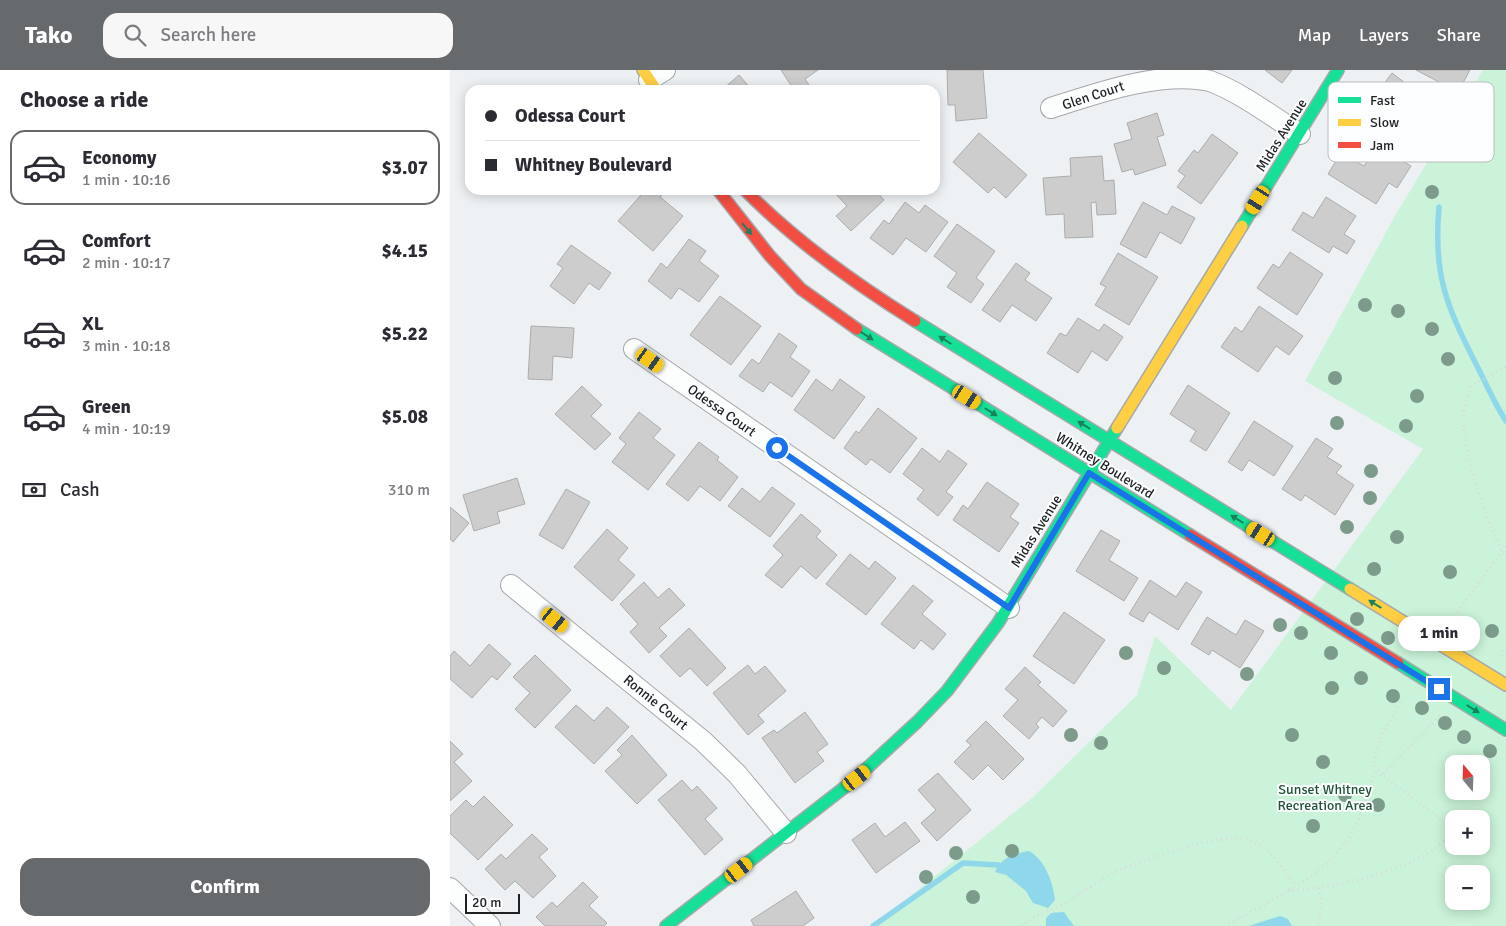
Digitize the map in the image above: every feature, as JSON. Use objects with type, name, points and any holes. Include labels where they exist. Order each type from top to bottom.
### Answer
[{"type":"street","name":"Midas Avenue","points":[[1331,82],[1338,70]]},
{"type":"street","name":"Glen Court","points":[[1051,108],[1142,79],[1166,75],[1190,76],[1210,81],[1230,91],[1300,134]]},
{"type":"street","name":"Midas Avenue","points":[[666,926],[869,769],[918,723],[963,672],[1009,608],[1089,473],[1328,87]]},
{"type":"street","name":"Whitney Boulevard","points":[[722,195],[737,217],[801,289],[836,316],[1506,730]]},
{"type":"street","name":"Whitney Boulevard","points":[[750,195],[791,233],[866,289],[1506,685]]},
{"type":"street","name":"Odessa Court","points":[[634,349],[1009,608]]},
{"type":"street","name":"Ronnie Court","points":[[511,585],[703,741],[737,774],[786,833]]},
{"type":"street","points":[[450,888],[490,926]]},
{"type":"path","points":[[1506,367],[1471,386],[1464,413],[1475,481],[1506,559]]},
{"type":"path","points":[[1458,612],[1506,545]]},
{"type":"path","points":[[1403,699],[1392,715],[1375,753],[1374,763],[1382,775],[1445,821]]},
{"type":"path","points":[[1382,775],[1456,699]]},
{"type":"path","points":[[1224,926],[1319,870],[1341,849],[1351,835],[1366,804],[1368,789],[1377,769]]},
{"type":"path","points":[[1477,810],[1479,800]]},
{"type":"path","points":[[1021,926],[1031,917],[1066,903],[1121,869],[1163,854],[1223,840],[1249,839],[1258,844],[1276,860],[1295,885]]},
{"type":"path","points":[[1288,890],[1319,888],[1368,877],[1415,859],[1434,849],[1445,840]]},
{"type":"path","points":[[1319,888],[1321,907],[1319,926]]},
{"type":"green space","name":"Sunset Whitney Recreation Area","points":[[1483,70],[1506,70],[1506,926],[873,926],[1032,798],[1137,695],[1155,636],[1231,710],[1423,449],[1305,381],[1396,214],[1427,162],[1494,162],[1494,82],[1476,82]]},
{"type":"water","points":[[1029,851],[1040,860],[1050,879],[1055,900],[1048,908],[1033,903],[1026,891],[1006,875],[995,872],[1004,860],[1018,853]]},
{"type":"water","points":[[1064,912],[1074,926],[1046,926],[1046,918],[1051,913]]},
{"type":"water","points":[[1280,916],[1288,919],[1292,926],[1249,926]]},
{"type":"building","points":[[781,70],[818,70],[805,79],[809,85],[791,85]]},
{"type":"building","points":[[947,70],[983,70],[987,118],[956,121],[955,105],[948,105]]},
{"type":"building","points":[[1265,70],[1292,70],[1282,83]]},
{"type":"building","points":[[1416,70],[1470,70],[1463,82],[1439,82]]},
{"type":"building","points":[[1392,73],[1404,82],[1385,82]]},
{"type":"building","points":[[739,75],[748,85],[728,85]]},
{"type":"building","points":[[1157,113],[1164,135],[1157,137],[1166,165],[1135,175],[1133,169],[1122,172],[1114,144],[1132,139],[1127,123]]},
{"type":"building","points":[[979,133],[1027,175],[1006,198],[994,187],[988,193],[953,162]]},
{"type":"building","points":[[1212,134],[1238,153],[1201,204],[1177,187],[1185,176],[1178,171],[1194,150],[1198,153]]},
{"type":"building","points":[[1102,156],[1104,181],[1114,180],[1116,214],[1097,215],[1096,202],[1091,203],[1093,237],[1065,238],[1064,214],[1046,215],[1043,178],[1071,176],[1070,158]]},
{"type":"building","points":[[1335,162],[1357,162],[1364,166],[1367,162],[1404,162],[1411,166],[1397,188],[1389,183],[1376,204],[1328,174]]},
{"type":"building","points":[[641,195],[662,195],[660,197],[683,216],[653,251],[618,221]]},
{"type":"building","points":[[837,195],[880,195],[884,200],[851,231],[836,216],[847,206]]},
{"type":"building","points":[[1326,197],[1356,216],[1344,234],[1355,241],[1347,254],[1333,246],[1329,253],[1292,230],[1303,212],[1313,218]]},
{"type":"building","points":[[905,202],[919,213],[925,205],[948,222],[926,252],[906,238],[893,255],[870,238],[884,220],[889,224]]},
{"type":"building","points":[[1143,202],[1167,215],[1172,206],[1195,218],[1181,244],[1160,232],[1146,258],[1120,244]]},
{"type":"building","points":[[957,224],[995,251],[976,278],[984,284],[971,303],[947,287],[957,273],[934,256]]},
{"type":"building","points":[[689,239],[706,251],[699,261],[719,276],[699,302],[679,288],[671,299],[648,281],[661,263],[667,268]]},
{"type":"building","points":[[571,245],[611,273],[599,290],[589,283],[574,304],[550,286],[563,268],[557,264]]},
{"type":"building","points":[[1290,252],[1323,274],[1297,315],[1257,288],[1273,264],[1279,268]]},
{"type":"building","points":[[1118,253],[1158,277],[1129,325],[1095,305],[1106,287],[1100,284]]},
{"type":"building","points":[[1016,263],[1030,273],[1025,280],[1052,298],[1036,321],[1012,305],[1000,322],[982,310]]},
{"type":"building","points":[[720,296],[761,326],[731,365],[690,335]]},
{"type":"building","points":[[1259,306],[1303,336],[1289,355],[1276,346],[1258,372],[1221,347],[1235,327],[1242,332]]},
{"type":"building","points":[[1078,318],[1099,331],[1104,324],[1123,337],[1107,361],[1092,351],[1078,373],[1047,353],[1060,333],[1066,336]]},
{"type":"building","points":[[531,326],[574,328],[572,358],[553,356],[552,380],[528,379]]},
{"type":"building","points":[[779,333],[797,346],[790,357],[810,371],[792,397],[770,382],[763,392],[739,376],[752,359],[759,364]]},
{"type":"building","points":[[816,379],[832,391],[840,379],[865,397],[834,439],[794,410]]},
{"type":"building","points":[[1188,385],[1230,413],[1206,451],[1190,441],[1196,431],[1170,414]]},
{"type":"building","points":[[582,386],[602,405],[591,416],[611,434],[595,450],[555,414]]},
{"type":"building","points":[[878,408],[917,438],[890,473],[871,459],[866,465],[844,448],[856,431],[859,433]]},
{"type":"building","points":[[639,412],[661,429],[653,438],[675,455],[648,490],[612,462],[626,444],[619,438]]},
{"type":"building","points":[[1254,421],[1293,446],[1274,476],[1249,460],[1242,471],[1228,462]]},
{"type":"building","points":[[1316,438],[1333,449],[1327,457],[1342,466],[1336,473],[1354,485],[1335,515],[1305,495],[1301,501],[1282,489]]},
{"type":"building","points":[[699,442],[719,457],[717,460],[738,477],[720,501],[700,486],[688,501],[666,484]]},
{"type":"building","points":[[922,448],[940,462],[948,450],[967,464],[946,492],[953,497],[938,516],[917,499],[924,490],[903,474]]},
{"type":"building","points":[[517,478],[525,504],[497,512],[500,523],[474,531],[463,495]]},
{"type":"building","points":[[987,482],[1019,504],[1010,517],[1019,523],[999,552],[953,520],[963,505],[968,509]]},
{"type":"building","points":[[772,487],[795,504],[770,537],[728,506],[742,488],[760,502]]},
{"type":"building","points":[[566,489],[590,502],[563,549],[539,535]]},
{"type":"building","points":[[450,507],[469,523],[453,542],[450,539]]},
{"type":"building","points":[[801,514],[821,531],[816,537],[837,555],[816,579],[801,566],[782,588],[765,575],[783,555],[773,546]]},
{"type":"building","points":[[607,529],[628,548],[618,560],[635,575],[612,601],[574,567]]},
{"type":"building","points":[[1101,530],[1120,541],[1109,560],[1138,578],[1124,601],[1076,571]]},
{"type":"building","points":[[850,554],[869,569],[875,561],[896,578],[866,615],[826,584]]},
{"type":"building","points":[[1150,580],[1176,597],[1186,582],[1202,592],[1178,630],[1149,612],[1143,622],[1129,614]]},
{"type":"building","points":[[644,582],[658,598],[669,588],[685,605],[659,628],[667,636],[649,653],[630,632],[638,624],[620,604]]},
{"type":"building","points":[[913,585],[933,601],[922,614],[946,634],[933,650],[921,640],[914,649],[881,624]]},
{"type":"building","points":[[1064,612],[1105,640],[1074,684],[1033,656]]},
{"type":"building","points":[[1207,617],[1236,635],[1245,620],[1264,631],[1240,668],[1212,650],[1209,655],[1191,644]]},
{"type":"building","points":[[689,628],[726,668],[707,686],[690,668],[680,677],[660,656]]},
{"type":"building","points":[[489,644],[511,664],[497,680],[492,676],[472,698],[450,679],[450,656],[454,651],[470,666]]},
{"type":"building","points":[[535,655],[571,690],[535,728],[515,709],[530,693],[513,677]]},
{"type":"building","points":[[748,665],[755,674],[765,666],[786,691],[758,715],[764,722],[748,735],[713,693]]},
{"type":"building","points":[[1025,667],[1041,682],[1038,685],[1067,711],[1053,727],[1042,717],[1036,724],[1039,727],[1029,739],[1003,716],[1018,700],[1005,689]]},
{"type":"building","points":[[576,705],[594,721],[607,707],[629,727],[594,764],[555,727]]},
{"type":"building","points":[[805,712],[828,744],[817,752],[824,761],[795,783],[762,738],[774,730],[777,733]]},
{"type":"building","points":[[986,721],[1024,759],[1003,780],[988,765],[973,780],[954,762],[971,745],[966,741]]},
{"type":"building","points":[[632,735],[667,775],[637,804],[605,771],[622,755],[617,750]]},
{"type":"building","points":[[450,741],[463,754],[454,762],[472,781],[450,801]]},
{"type":"building","points":[[938,773],[971,810],[937,841],[921,823],[936,810],[918,790]]},
{"type":"building","points":[[682,780],[692,791],[697,786],[717,808],[705,819],[723,839],[705,855],[658,800]]},
{"type":"building","points":[[484,796],[513,825],[478,860],[450,833],[450,816],[466,800],[473,807]]},
{"type":"building","points":[[905,822],[920,841],[876,873],[852,840],[875,823],[885,837]]},
{"type":"building","points":[[532,834],[548,849],[539,857],[556,876],[533,898],[515,881],[505,890],[485,869],[501,854],[506,859]]},
{"type":"building","points":[[583,882],[598,897],[589,906],[607,923],[604,926],[545,926],[536,917],[552,902],[557,907]]},
{"type":"building","points":[[796,891],[814,918],[803,926],[754,926],[751,920]]},
{"type":"waterway","points":[[1439,207],[1438,252],[1444,288],[1457,324],[1506,421]]},
{"type":"waterway","points":[[873,926],[963,863],[998,865]]},
{"type":"traffic: fast","points":[[1331,82],[1338,70]]},
{"type":"traffic: fast","points":[[1242,226],[1328,86]]},
{"type":"traffic: fast","points":[[915,321],[1350,589]]},
{"type":"traffic: fast","points":[[857,329],[1190,535]]},
{"type":"traffic: fast","points":[[666,926],[854,780],[917,722],[947,691],[998,623],[1117,428]]},
{"type":"traffic: fast","points":[[1398,663],[1506,730]]},
{"type":"traffic: slow","points":[[643,70],[653,85]]},
{"type":"traffic: slow","points":[[1117,428],[1242,226]]},
{"type":"traffic: slow","points":[[1350,589],[1506,685]]},
{"type":"traffic: jam","points":[[722,195],[770,256],[801,289],[857,329]]},
{"type":"traffic: jam","points":[[750,195],[805,244],[870,292],[915,321]]},
{"type":"traffic: jam","points":[[1190,535],[1398,663]]},
{"type":"route","points":[[777,448],[1009,608],[1020,585],[1089,473],[1439,689]]}]
